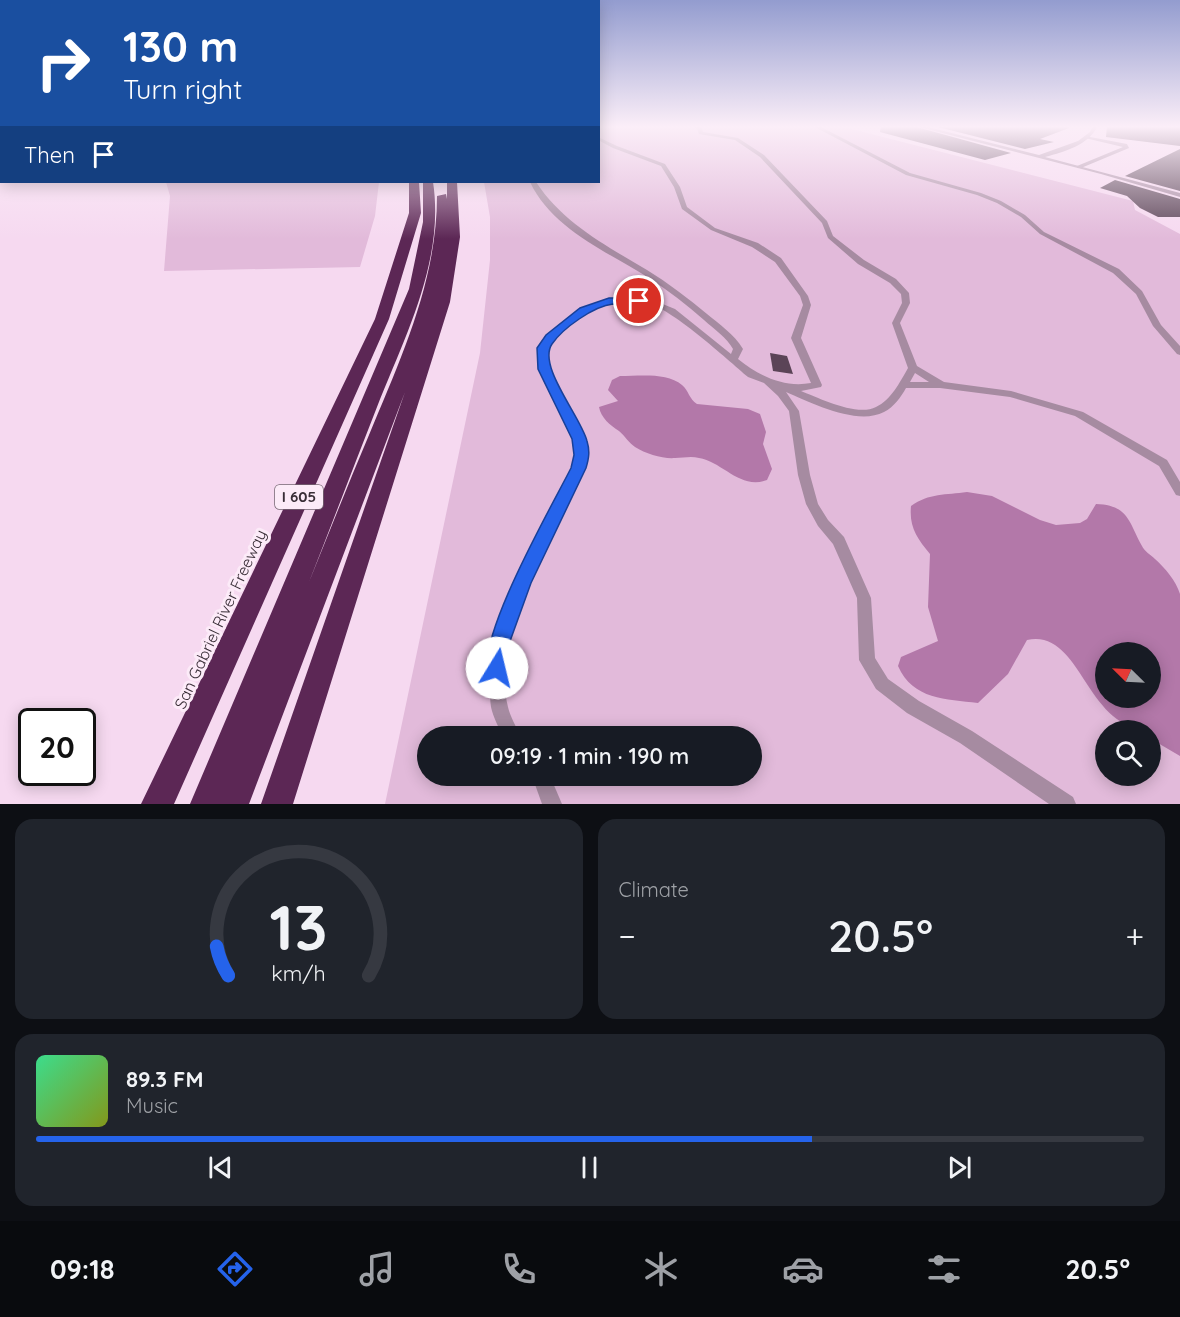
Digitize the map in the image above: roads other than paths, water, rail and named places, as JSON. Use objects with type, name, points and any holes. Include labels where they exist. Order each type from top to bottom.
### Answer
[{"type":"highway","name":"San Gabriel River Freeway","points":[[157,804],[382,319],[415,213],[414,183]]},
{"type":"highway","points":[[206,804],[416,289],[428,233],[429,183]]},
{"type":"highway","points":[[233,804],[424,314],[436,270],[441,230],[443,202],[440,183]]},
{"type":"highway","points":[[277,804],[443,302],[454,237],[452,183]]},
{"type":"street","points":[[1065,164],[1180,195]]},
{"type":"lane","points":[[659,164],[663,165],[677,187],[684,208],[713,229],[768,252],[778,260],[795,282],[807,305],[796,338],[817,385],[801,388],[768,382]]},
{"type":"lane","points":[[769,164],[825,222],[830,237],[861,262],[892,281],[905,293],[906,303],[896,323],[913,368],[941,385]]},
{"type":"lane","points":[[888,164],[908,174],[999,202],[1023,216],[1042,233],[1116,271],[1139,293],[1157,327],[1180,352]]},
{"type":"lane","points":[[1079,167],[1088,164]]},
{"type":"lane","points":[[534,183],[539,192],[579,232],[644,272],[734,342],[738,349],[734,359]]},
{"type":"lane","points":[[628,292],[672,311],[686,320],[752,375],[844,410],[866,414],[881,410],[904,385],[913,368]]},
{"type":"lane","points":[[504,726],[496,696],[499,644],[521,583],[579,468],[582,455],[580,439],[545,369],[543,348],[550,338],[573,317],[595,305],[626,300],[651,303]]},
{"type":"lane","points":[[768,382],[794,411],[804,475],[812,504],[823,523],[839,541],[864,598],[867,660],[882,684],[913,707],[966,737],[1066,804]]},
{"type":"lane","points":[[904,385],[941,385],[1017,395],[1079,414],[1163,463],[1180,477]]},
{"type":"lane","points":[[1163,463],[1180,492]]},
{"type":"lane","points":[[545,786],[552,804]]}]
